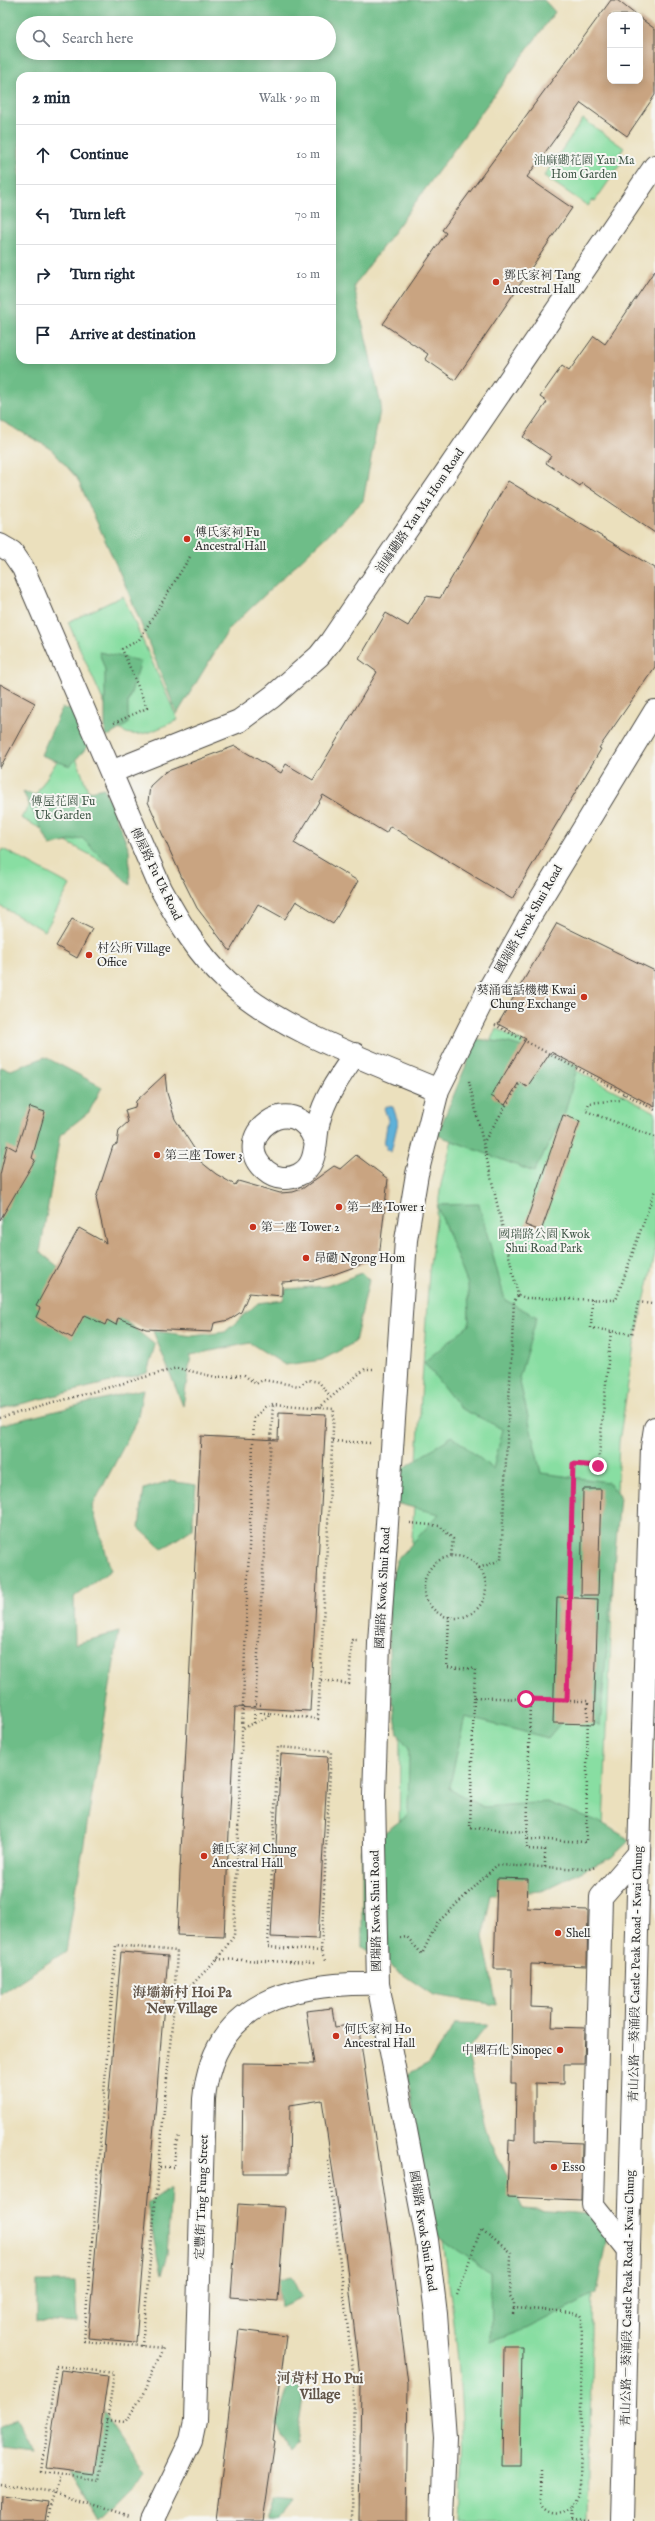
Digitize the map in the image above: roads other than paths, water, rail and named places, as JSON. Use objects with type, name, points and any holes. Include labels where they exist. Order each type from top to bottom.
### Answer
[{"type":"street","name":"油麻磡路 Yau Ma Hom Road","points":[[111,772],[239,721],[272,697],[319,656],[331,641],[655,166]]},
{"type":"street","name":"傅屋路 Fu Uk Road","points":[[0,545],[12,552],[23,568],[161,889],[179,923],[204,956],[226,981],[254,1004],[288,1023],[438,1090]]},
{"type":"street","name":"國瑞路 Kwok Shui Road","points":[[442,2521],[445,2438],[436,2314],[427,2240],[378,1984],[374,1796],[385,1548],[406,1240],[417,1174],[438,1090],[485,996],[529,918],[655,711]]},
{"type":"street","points":[[327,1098],[307,1114],[296,1118],[276,1117],[266,1122],[259,1130],[255,1139],[254,1150],[257,1160],[262,1168],[279,1178],[299,1175],[313,1160],[319,1121],[327,1098],[355,1054]]},
{"type":"street","points":[[296,1118],[305,1124],[315,1141]]},
{"type":"street","name":"青山公路－葵涌段 Castle Peak Road – Kwai Chung","points":[[622,2521],[638,1853],[652,1447],[655,1428]]},
{"type":"street","points":[[629,2250],[593,2205],[601,1897],[638,1853]]},
{"type":"street","name":"定豐街 Ting Fung Street","points":[[152,2521],[191,2440],[194,2421],[204,2098],[206,2080],[214,2060],[222,2041],[239,2018],[264,2002],[301,1990],[342,1983],[378,1984]]},
{"type":"water","points":[[387,1106],[393,1107],[398,1122],[391,1152],[386,1149],[387,1145],[384,1145],[388,1120],[384,1108]]},
{"type":"place","name":"鄧氏家祠 Tang Ancestral Hall","points":[[496,282]]},
{"type":"place","name":"傅氏家祠 Fu Ancestral Hall","points":[[187,539]]},
{"type":"place","name":"村公所 Village Office","points":[[89,955]]},
{"type":"place","name":"葵涌電話機樓 Kwai Chung Exchange","points":[[584,997]]},
{"type":"place","name":"第三座 Tower 3","points":[[157,1155]]},
{"type":"place","name":"第一座 Tower 1","points":[[339,1207]]},
{"type":"place","name":"第二座 Tower 2","points":[[253,1227]]},
{"type":"place","name":"昂磡 Ngong Hom","points":[[306,1258]]},
{"type":"place","name":"鍾氏家祠 Chung Ancestral Hall","points":[[204,1856]]},
{"type":"place","name":"Shell","points":[[558,1933]]},
{"type":"place","name":"何氏家祠 Ho Ancestral Hall","points":[[336,2036]]},
{"type":"place","name":"中國石化 Sinopec","points":[[560,2050]]},
{"type":"place","name":"Esso","points":[[554,2167]]},
{"type":"district","name":"海壩新村 Hoi Pa New Village","points":[[182,2002]]},
{"type":"district","name":"河背村 Ho Pui Village","points":[[320,2388]]},
{"type":"park label","name":"油麻磡花園 Yau Ma Hom Garden","points":[[584,167]]},
{"type":"park label","name":"傅屋花園 Fu Uk Garden","points":[[63,808]]},
{"type":"park label","name":"國瑞路公園 Kwok Shui Road Park","points":[[544,1241]]}]
